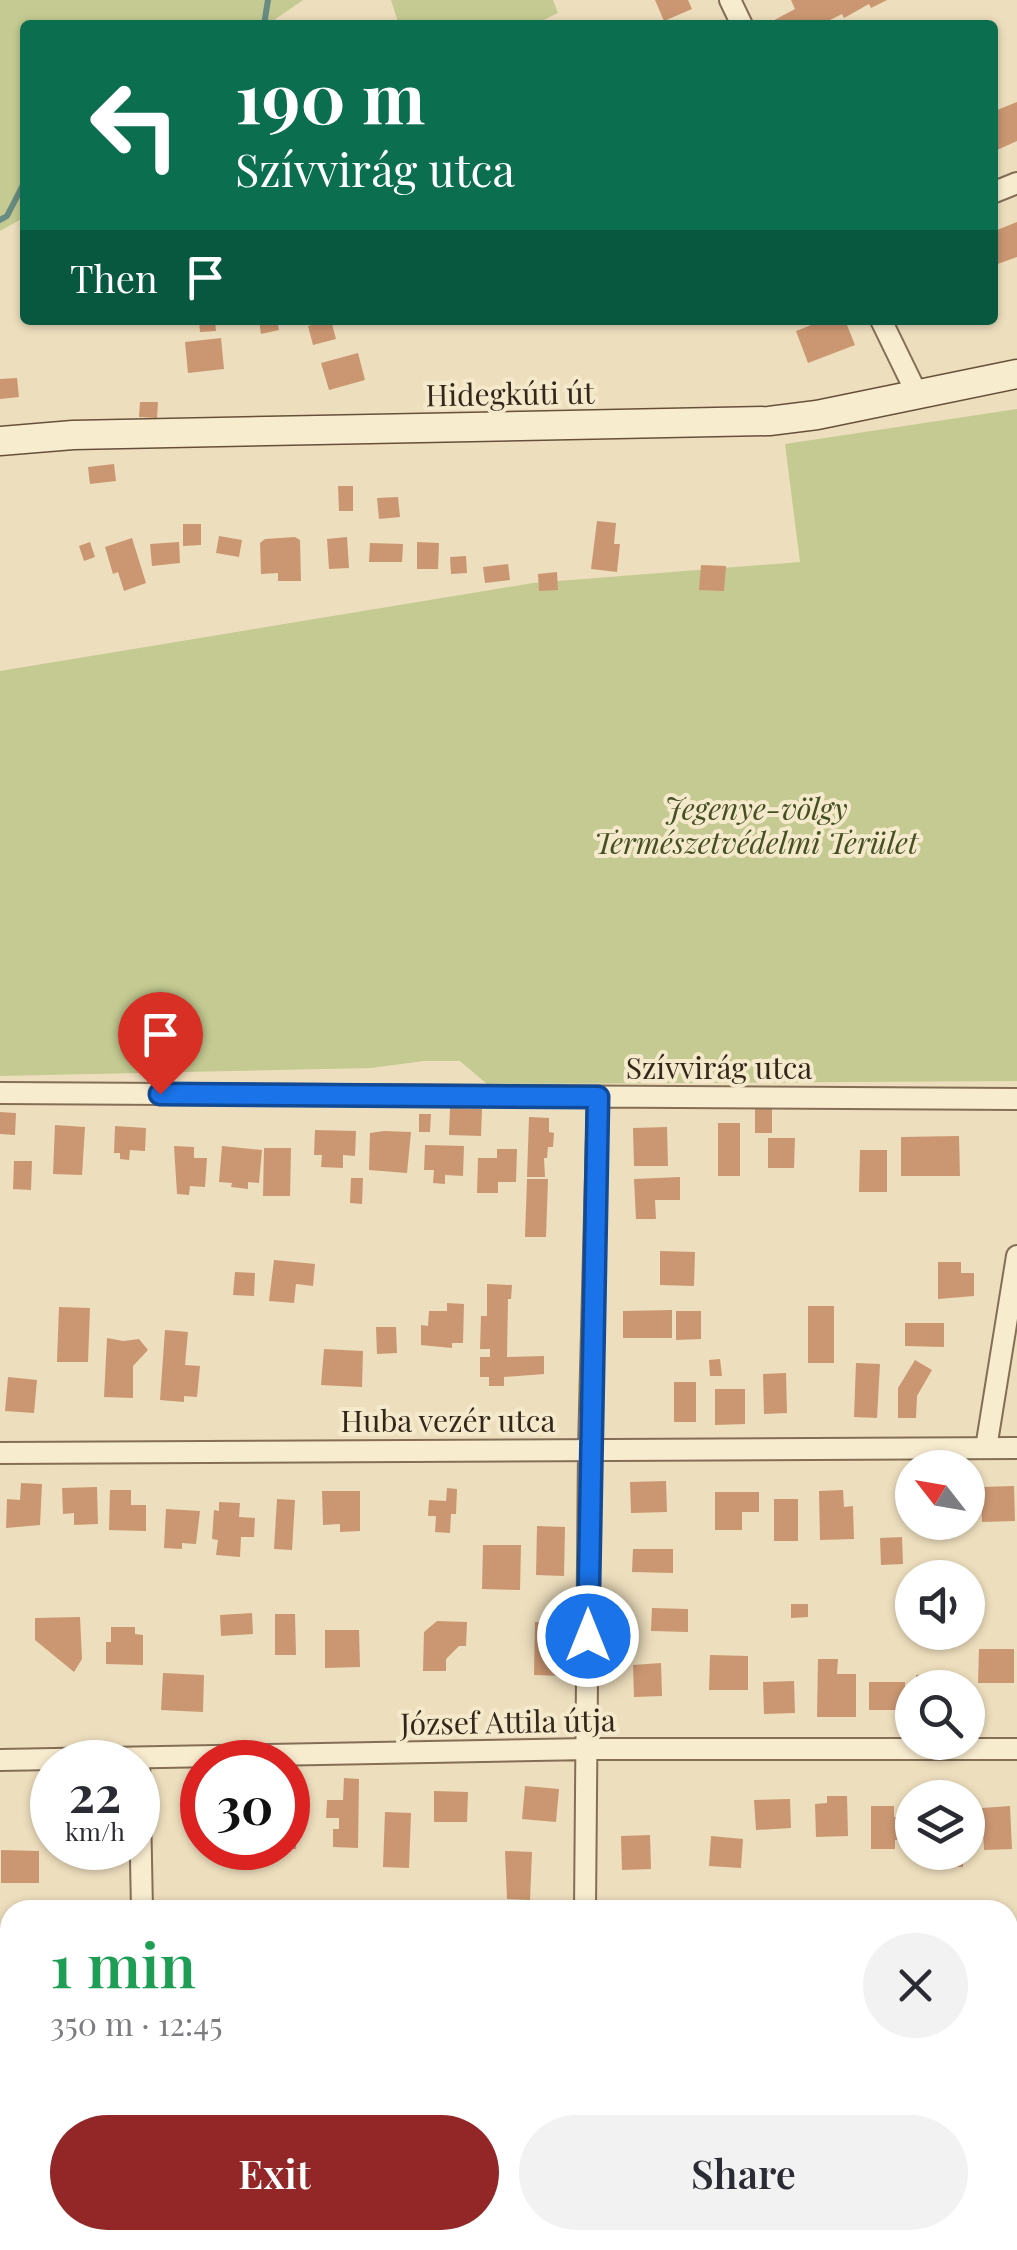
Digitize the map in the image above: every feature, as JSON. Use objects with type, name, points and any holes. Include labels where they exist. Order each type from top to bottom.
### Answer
[{"type":"main road","name":"Hidegkúti út","points":[[0,441],[73,434],[769,421],[918,396],[1017,374]]},
{"type":"street","points":[[883,325],[918,396]]},
{"type":"street","name":"Szívvirág utca","points":[[0,1093],[1017,1098]]},
{"type":"street","points":[[585,1900],[598,1097]]},
{"type":"street","points":[[986,1448],[1017,1256]]},
{"type":"street","name":"Huba vezér utca","points":[[0,1454],[1017,1448]]},
{"type":"street","name":"József Attila útja","points":[[160,1758],[588,1748],[1017,1749]]},
{"type":"street","name":"József Attila útja","points":[[0,1760],[30,1760]]},
{"type":"street","points":[[141,1870],[142,1900]]},
{"type":"green space","points":[[0,0],[303,0],[274,20],[20,20],[20,220],[0,231]]},
{"type":"green space","points":[[391,0],[553,0],[558,13],[543,20],[397,20]]},
{"type":"green space","name":"Jegenye-völgy Természetvédelmi Terület","points":[[1017,409],[1017,1081],[487,1084],[460,1061],[371,1068],[0,1076],[0,671],[533,583],[800,562],[785,444]]},
{"type":"building","points":[[655,0],[688,0],[692,9],[664,20]]},
{"type":"building","points":[[791,0],[887,0],[871,8],[869,4],[844,18],[842,14],[830,20],[774,20],[795,9]]},
{"type":"building","points":[[1017,102],[1017,141],[998,150],[998,110]]},
{"type":"building","points":[[1017,222],[1017,257],[998,264],[998,230]]},
{"type":"building","points":[[199,325],[215,325],[216,331],[200,332]]},
{"type":"building","points":[[260,325],[278,325],[279,330],[261,334]]},
{"type":"building","points":[[332,325],[336,339],[313,345],[308,326]]},
{"type":"building","points":[[811,325],[847,325],[855,345],[808,363],[796,331]]},
{"type":"building","points":[[221,338],[224,369],[188,373],[185,342]]},
{"type":"building","points":[[358,353],[365,380],[329,390],[321,363]]},
{"type":"building","points":[[17,378],[19,397],[0,399],[0,379]]},
{"type":"building","points":[[140,402],[158,402],[157,418],[139,417]]},
{"type":"building","points":[[114,464],[116,481],[90,484],[88,467]]},
{"type":"building","points":[[338,486],[353,486],[353,511],[339,511]]},
{"type":"building","points":[[398,497],[400,517],[379,519],[377,498]]},
{"type":"building","points":[[597,521],[616,523],[614,544],[620,544],[617,572],[591,569]]},
{"type":"building","points":[[183,524],[201,524],[201,545],[183,546]]},
{"type":"building","points":[[219,536],[242,540],[239,557],[216,553]]},
{"type":"building","points":[[347,537],[349,568],[329,569],[327,539]]},
{"type":"building","points":[[132,538],[146,583],[124,591],[118,572],[113,574],[105,547]]},
{"type":"building","points":[[265,539],[300,540],[301,581],[278,581],[278,573],[261,574],[260,543]]},
{"type":"building","points":[[90,542],[95,557],[84,561],[79,546]]},
{"type":"building","points":[[179,542],[180,563],[152,566],[150,544]]},
{"type":"building","points":[[417,542],[439,543],[438,569],[417,569]]},
{"type":"building","points":[[370,543],[403,544],[402,562],[369,562]]},
{"type":"building","points":[[466,556],[467,573],[451,574],[450,557]]},
{"type":"building","points":[[508,564],[510,580],[485,583],[483,567]]},
{"type":"building","points":[[701,565],[726,566],[724,591],[699,590]]},
{"type":"building","points":[[557,572],[558,590],[539,591],[538,574]]},
{"type":"building","points":[[755,1103],[772,1103],[772,1133],[755,1133]]},
{"type":"building","points":[[450,1108],[482,1109],[481,1136],[449,1135]]},
{"type":"building","points":[[0,1112],[16,1113],[15,1135],[0,1134]]},
{"type":"building","points":[[419,1114],[431,1114],[430,1132],[419,1132]]},
{"type":"building","points":[[529,1117],[549,1118],[549,1132],[554,1133],[553,1147],[548,1147],[544,1158],[545,1177],[527,1177]]},
{"type":"building","points":[[718,1123],[740,1123],[740,1176],[718,1176]]},
{"type":"building","points":[[55,1125],[85,1127],[82,1175],[53,1174]]},
{"type":"building","points":[[115,1126],[146,1128],[145,1151],[130,1150],[129,1160],[120,1159],[120,1153],[114,1153]]},
{"type":"building","points":[[667,1127],[668,1166],[634,1166],[633,1128]]},
{"type":"building","points":[[315,1130],[356,1131],[355,1156],[343,1155],[343,1168],[321,1167],[322,1155],[314,1155]]},
{"type":"building","points":[[411,1132],[407,1173],[369,1170],[370,1133]]},
{"type":"building","points":[[959,1136],[960,1176],[901,1176],[901,1137]]},
{"type":"building","points":[[768,1138],[795,1138],[794,1168],[768,1168]]},
{"type":"building","points":[[425,1145],[464,1146],[463,1176],[445,1175],[445,1184],[433,1183],[434,1170],[424,1170]]},
{"type":"building","points":[[174,1146],[194,1147],[194,1158],[207,1158],[205,1187],[190,1186],[189,1195],[177,1194]]},
{"type":"building","points":[[222,1146],[262,1150],[259,1183],[248,1182],[248,1189],[219,1182]]},
{"type":"building","points":[[264,1148],[291,1148],[290,1196],[263,1196]]},
{"type":"building","points":[[497,1149],[517,1149],[516,1182],[498,1182],[498,1193],[477,1193],[478,1158],[497,1158]]},
{"type":"building","points":[[860,1150],[887,1150],[887,1192],[859,1192]]},
{"type":"building","points":[[14,1161],[32,1161],[31,1190],[13,1189]]},
{"type":"building","points":[[680,1177],[680,1200],[655,1200],[656,1219],[636,1219],[634,1179]]},
{"type":"building","points":[[351,1178],[363,1178],[362,1204],[350,1203]]},
{"type":"building","points":[[527,1179],[548,1179],[546,1237],[525,1237]]},
{"type":"building","points":[[660,1251],[695,1252],[694,1286],[660,1285]]},
{"type":"building","points":[[274,1260],[315,1264],[313,1286],[296,1284],[294,1303],[269,1301]]},
{"type":"building","points":[[938,1262],[961,1262],[961,1273],[974,1273],[974,1296],[938,1299]]},
{"type":"building","points":[[235,1272],[255,1273],[254,1296],[233,1295]]},
{"type":"building","points":[[487,1284],[512,1285],[508,1299],[507,1357],[544,1356],[544,1374],[504,1377],[504,1386],[489,1386],[489,1377],[480,1377],[480,1357],[490,1357],[490,1349],[480,1349],[481,1316],[487,1316]]},
{"type":"building","points":[[447,1303],[464,1304],[463,1343],[452,1343],[452,1348],[421,1345],[421,1325],[428,1326],[429,1311],[447,1311]]},
{"type":"building","points":[[808,1306],[834,1306],[834,1363],[808,1363]]},
{"type":"building","points":[[59,1307],[90,1308],[88,1362],[57,1362]]},
{"type":"building","points":[[672,1310],[672,1338],[623,1338],[623,1311]]},
{"type":"building","points":[[676,1311],[701,1311],[701,1339],[676,1340]]},
{"type":"building","points":[[905,1323],[944,1323],[944,1347],[905,1346]]},
{"type":"building","points":[[376,1327],[396,1327],[397,1353],[377,1354]]},
{"type":"building","points":[[165,1330],[188,1332],[185,1365],[200,1366],[197,1397],[184,1396],[184,1402],[160,1400]]},
{"type":"building","points":[[107,1338],[139,1339],[148,1350],[133,1366],[133,1398],[104,1397]]},
{"type":"building","points":[[324,1349],[363,1351],[362,1387],[321,1385]]},
{"type":"building","points":[[720,1359],[722,1376],[710,1376],[709,1360]]},
{"type":"building","points":[[915,1360],[932,1370],[917,1396],[916,1418],[898,1418],[898,1388]]},
{"type":"building","points":[[856,1363],[880,1364],[877,1418],[854,1417]]},
{"type":"building","points":[[786,1373],[787,1413],[764,1414],[763,1374]]},
{"type":"building","points":[[8,1377],[37,1380],[34,1413],[5,1411]]},
{"type":"building","points":[[674,1382],[696,1382],[696,1422],[674,1422]]},
{"type":"building","points":[[715,1389],[745,1389],[745,1424],[715,1425]]},
{"type":"building","points":[[666,1481],[667,1512],[631,1513],[630,1482]]},
{"type":"building","points":[[21,1483],[42,1484],[40,1525],[6,1528],[7,1499],[20,1500]]},
{"type":"building","points":[[1014,1486],[1015,1521],[985,1522],[985,1487]]},
{"type":"building","points":[[97,1487],[98,1524],[74,1525],[74,1513],[63,1514],[62,1488]]},
{"type":"building","points":[[447,1488],[457,1489],[456,1514],[451,1514],[450,1533],[435,1532],[436,1516],[428,1516],[429,1500],[446,1501]]},
{"type":"building","points":[[110,1490],[131,1490],[131,1505],[146,1505],[146,1531],[109,1530]]},
{"type":"building","points":[[843,1490],[844,1507],[853,1506],[854,1539],[820,1540],[819,1491]]},
{"type":"building","points":[[322,1491],[360,1491],[360,1531],[340,1532],[340,1524],[323,1525]]},
{"type":"building","points":[[715,1492],[759,1492],[759,1512],[742,1512],[742,1530],[715,1530]]},
{"type":"building","points":[[277,1499],[295,1500],[292,1550],[274,1549]]},
{"type":"building","points":[[774,1499],[798,1499],[798,1541],[774,1541]]},
{"type":"building","points":[[219,1502],[240,1503],[239,1517],[255,1518],[254,1537],[241,1537],[240,1557],[216,1555],[218,1540],[212,1539],[214,1510],[219,1511]]},
{"type":"building","points":[[166,1509],[200,1511],[196,1544],[182,1543],[182,1549],[164,1548]]},
{"type":"building","points":[[537,1526],[565,1527],[564,1576],[536,1575]]},
{"type":"building","points":[[880,1538],[902,1540],[903,1560],[881,1565]]},
{"type":"building","points":[[483,1545],[521,1545],[520,1590],[482,1589]]},
{"type":"building","points":[[633,1549],[673,1549],[673,1573],[632,1572]]},
{"type":"building","points":[[791,1604],[808,1604],[808,1617],[791,1618]]},
{"type":"building","points":[[652,1608],[688,1609],[688,1632],[651,1631]]},
{"type":"building","points":[[252,1613],[253,1634],[221,1636],[220,1615]]},
{"type":"building","points":[[275,1614],[295,1614],[296,1655],[275,1655]]},
{"type":"building","points":[[80,1617],[82,1659],[74,1672],[35,1640],[35,1618]]},
{"type":"building","points":[[437,1621],[467,1622],[466,1646],[459,1646],[446,1659],[446,1671],[423,1671],[424,1632]]},
{"type":"building","points":[[535,1622],[567,1623],[566,1676],[534,1675]]},
{"type":"building","points":[[111,1627],[135,1627],[135,1634],[143,1635],[143,1665],[106,1664]]},
{"type":"building","points":[[325,1630],[359,1630],[360,1667],[325,1668]]},
{"type":"building","points":[[1014,1649],[1014,1683],[985,1683],[985,1670],[978,1670],[979,1650]]},
{"type":"building","points":[[710,1655],[748,1656],[748,1690],[709,1690]]},
{"type":"building","points":[[818,1659],[838,1659],[837,1674],[856,1674],[856,1717],[817,1717]]},
{"type":"building","points":[[661,1663],[662,1696],[634,1697],[633,1665]]},
{"type":"building","points":[[163,1673],[204,1675],[203,1712],[161,1710]]},
{"type":"building","points":[[794,1681],[795,1713],[764,1714],[763,1682]]},
{"type":"building","points":[[869,1682],[895,1682],[895,1710],[869,1710]]},
{"type":"building","points":[[344,1778],[359,1779],[358,1848],[333,1847],[333,1829],[339,1829],[339,1818],[326,1818],[327,1800],[343,1800]]},
{"type":"building","points":[[525,1786],[559,1789],[556,1822],[522,1819]]},
{"type":"building","points":[[434,1791],[468,1792],[467,1822],[434,1822]]},
{"type":"building","points":[[827,1796],[847,1796],[848,1836],[816,1837],[815,1804],[827,1803]]},
{"type":"building","points":[[790,1799],[791,1828],[756,1830],[754,1800]]},
{"type":"building","points":[[871,1806],[894,1806],[895,1849],[871,1849]]},
{"type":"building","points":[[1010,1806],[1012,1849],[985,1850],[985,1808]]},
{"type":"building","points":[[385,1812],[411,1813],[409,1868],[383,1867]]},
{"type":"building","points":[[650,1835],[651,1869],[622,1870],[621,1836]]},
{"type":"building","points":[[711,1836],[743,1839],[741,1868],[709,1866]]},
{"type":"building","points":[[1,1850],[30,1851],[30,1870],[39,1870],[39,1883],[1,1883]]},
{"type":"building","points":[[505,1851],[532,1852],[530,1900],[507,1899]]},
{"type":"waterway","points":[[265,20],[268,0]]},
{"type":"waterway","points":[[0,220],[7,216],[20,191]]},
{"type":"route","points":[[160,1094],[598,1097],[588,1636]]}]
